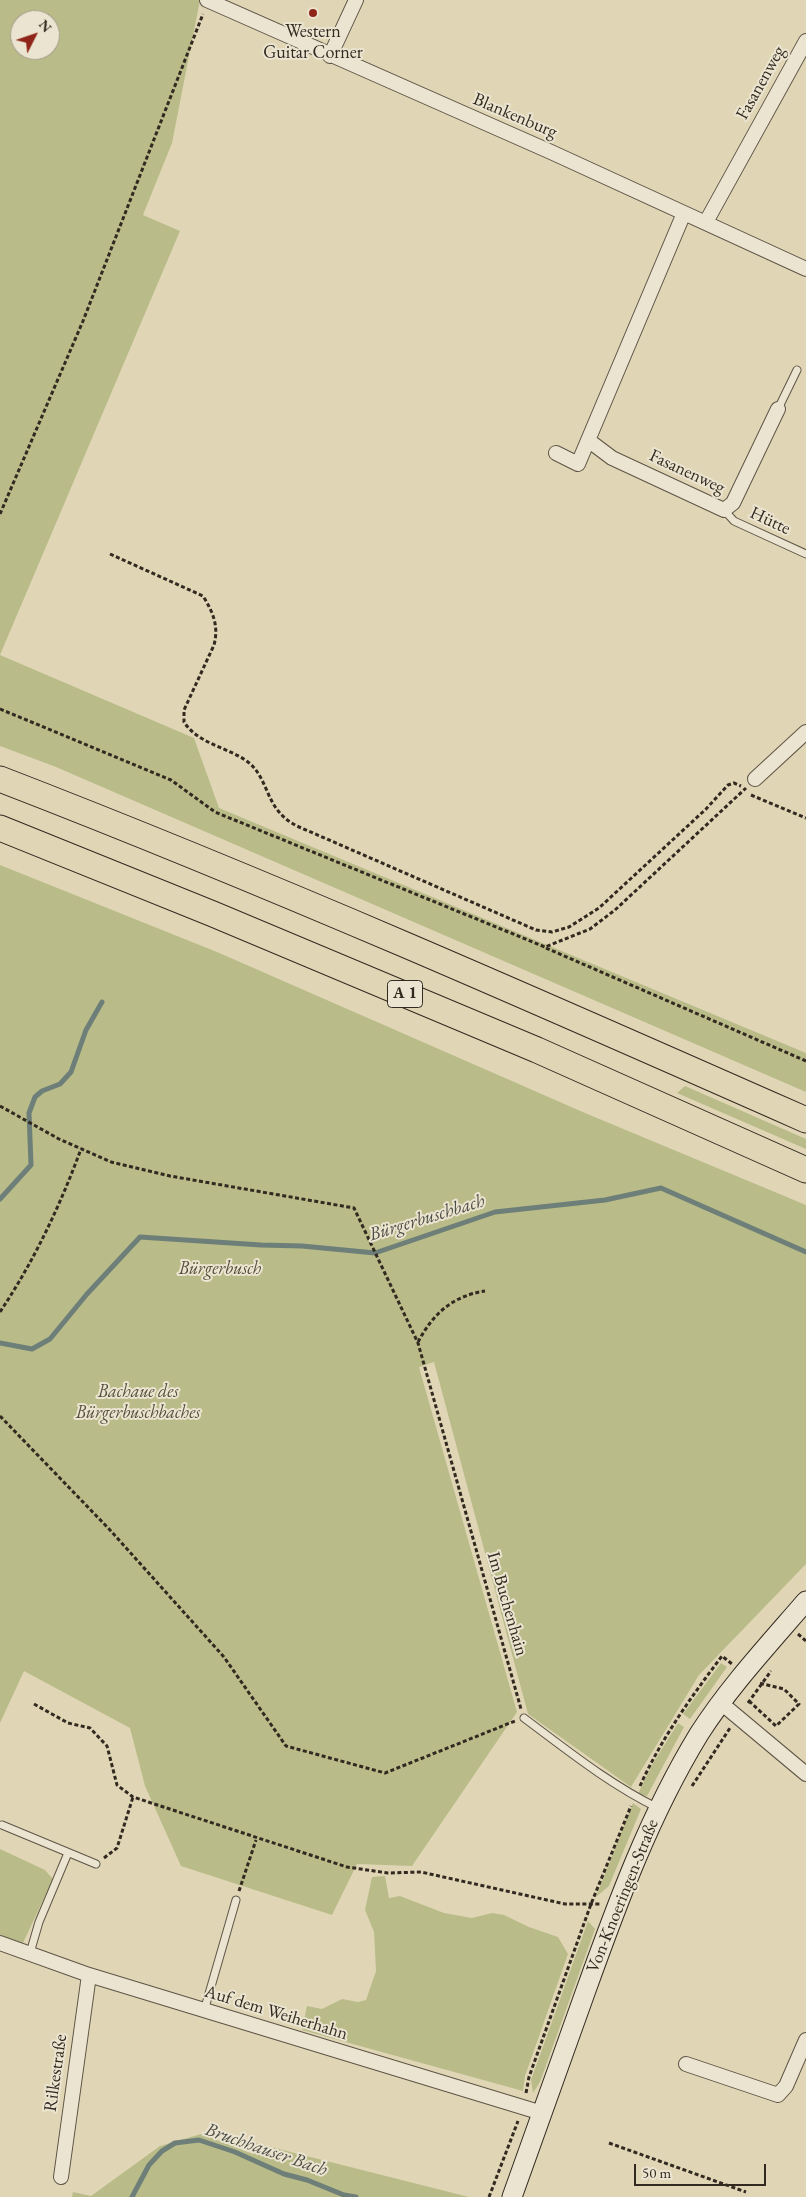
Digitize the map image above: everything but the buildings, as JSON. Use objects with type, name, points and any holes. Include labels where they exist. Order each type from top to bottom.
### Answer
[{"type":"highway","points":[[0,779],[231,871],[545,1004],[806,1120]]},
{"type":"highway","name":"A 1","points":[[0,828],[185,902],[528,1046],[806,1170]]},
{"type":"main road","name":"Von-Knoeringen-Straße","points":[[512,2197],[616,1905],[636,1855],[658,1808],[700,1733],[721,1703],[806,1601]]},
{"type":"street","name":"Blankenburg","points":[[207,0],[330,56],[551,152],[806,269]]},
{"type":"street","points":[[330,56],[356,0]]},
{"type":"street","name":"Fasanenweg","points":[[706,222],[806,41]]},
{"type":"street","points":[[556,453],[578,464],[684,213]]},
{"type":"street","name":"Fasanenweg","points":[[588,440],[612,458],[724,510],[733,503],[778,409]]},
{"type":"street","points":[[750,784],[806,732]]},
{"type":"street","points":[[721,1703],[739,1716],[806,1774]]},
{"type":"street","name":"Auf dem Weiherhahn","points":[[0,1943],[89,1976],[542,2113]]},
{"type":"street","name":"Rilkestraße","points":[[61,2177],[89,1976]]},
{"type":"street","points":[[686,2064],[778,2095],[786,2086],[806,2040]]},
{"type":"lane","points":[[778,409],[796,370]]},
{"type":"lane","name":"Hütte","points":[[724,510],[734,521],[806,554]]},
{"type":"lane","points":[[524,1718],[584,1764],[635,1797],[658,1808]]},
{"type":"lane","points":[[2,1825],[96,1864]]},
{"type":"lane","points":[[30,1953],[39,1922],[68,1852]]},
{"type":"lane","points":[[204,2011],[236,1900]]},
{"type":"path","points":[[0,514],[84,321],[207,0]]},
{"type":"path","points":[[110,554],[203,596],[211,610],[217,634],[214,645],[184,710],[184,722],[195,734],[223,747],[250,763],[263,779],[271,799],[283,817],[313,833],[536,930],[552,932],[580,921],[613,896],[706,809],[728,784],[750,784]]},
{"type":"path","points":[[0,709],[171,780],[215,812],[545,947],[806,1061]]},
{"type":"path","points":[[750,784],[750,795],[806,818]]},
{"type":"path","points":[[545,947],[590,928],[615,910],[750,784]]},
{"type":"path","points":[[0,1106],[81,1149],[64,1194],[26,1271],[0,1312]]},
{"type":"path","name":"Im Buchenhain","points":[[81,1149],[111,1162],[170,1176],[354,1208],[418,1343],[524,1718]]},
{"type":"path","points":[[418,1343],[428,1324],[448,1304],[469,1294],[485,1291]]},
{"type":"path","points":[[0,1416],[110,1530],[224,1657],[286,1746],[385,1773],[524,1718]]},
{"type":"path","points":[[792,1641],[802,1629]]},
{"type":"path","points":[[692,1787],[776,1664]]},
{"type":"path","points":[[745,1674],[761,1685],[784,1689],[799,1704],[776,1726],[749,1701]]},
{"type":"path","points":[[34,1704],[68,1723],[90,1728],[107,1746],[117,1785],[133,1798],[177,1810],[256,1840],[347,1867],[388,1873],[420,1872],[565,1904],[616,1905]]},
{"type":"path","points":[[96,1864],[117,1848],[133,1798]]},
{"type":"path","points":[[236,1900],[256,1840]]},
{"type":"path","points":[[608,2143],[746,2192]]},
{"type":"green space","points":[[0,0],[200,0],[172,143],[143,215],[180,231],[0,655]]},
{"type":"green space","points":[[0,655],[194,738],[219,808],[806,1053],[806,1092],[56,767],[0,746]]},
{"type":"green space","name":"Bürgerbusch","points":[[0,865],[217,952],[585,1113],[806,1205],[806,1564],[699,1675],[631,1787],[528,1714],[434,1362],[419,1367],[517,1712],[412,1866],[357,1864],[332,1915],[181,1866],[145,1786],[130,1728],[24,1671],[0,1723]]},
{"type":"green space","points":[[685,1086],[806,1139],[806,1149],[677,1093]]},
{"type":"green space","points":[[721,1663],[727,1667],[690,1719],[683,1714]]},
{"type":"green space","points":[[678,1723],[684,1727],[647,1796],[638,1794],[652,1765]]},
{"type":"green space","points":[[633,1803],[641,1809],[609,1886],[596,1897]]},
{"type":"green space","points":[[0,1849],[45,1870],[53,1879],[23,1943],[0,1935]]},
{"type":"green space","points":[[385,1876],[389,1898],[400,1896],[444,1913],[472,1918],[492,1913],[504,1915],[529,1927],[558,1937],[568,1954],[525,2076],[523,2091],[302,2030],[307,2006],[322,2009],[342,1999],[358,2002],[366,2000],[376,1971],[374,1932],[365,1910],[372,1877]]},
{"type":"green space","points":[[588,1921],[595,1929],[540,2082],[533,2093],[531,2080]]},
{"type":"green space","points":[[201,2134],[253,2154],[255,2143],[469,2197],[72,2197],[73,2192],[91,2196],[160,2146]]},
{"type":"waterway","points":[[0,1199],[31,1165],[29,1113],[35,1097],[42,1091],[60,1084],[71,1072],[86,1030],[102,1002]]},
{"type":"waterway","name":"Bürgerbuschbach","points":[[0,1343],[32,1349],[50,1339],[87,1294],[140,1237],[302,1246],[375,1253],[495,1212],[605,1200],[661,1188],[806,1252]]},
{"type":"waterway","name":"Bruchhauser Bach","points":[[132,2197],[149,2165],[162,2151],[175,2143],[199,2140],[235,2152],[284,2174],[307,2180],[344,2195],[356,2197]]},
{"type":"place","name":"Western Guitar Corner","points":[[313,13]]},
{"type":"park label","name":"Bachaue des Bürgerbuschbaches","points":[[138,1402]]}]
